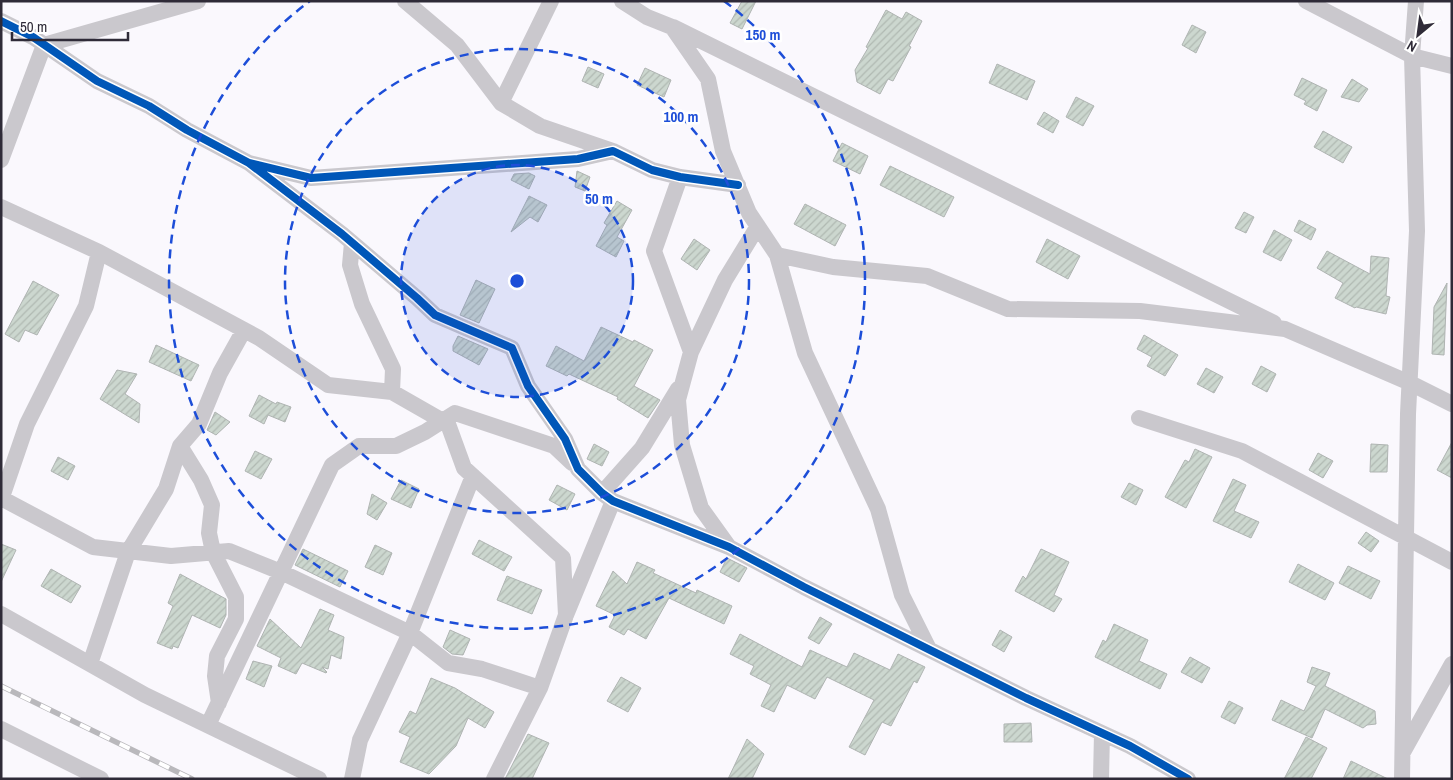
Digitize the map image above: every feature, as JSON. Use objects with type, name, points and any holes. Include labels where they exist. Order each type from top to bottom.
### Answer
[{"type":"street","points":[[44,45],[198,1]]},
{"type":"street","points":[[405,1],[457,45],[500,103],[540,126],[613,151],[652,170],[680,177],[738,185]]},
{"type":"street","points":[[500,103],[551,1]]},
{"type":"street","points":[[622,1],[648,17],[672,27],[1285,328],[1410,383],[1452,404]]},
{"type":"street","points":[[1306,1],[1412,56],[1452,66]]},
{"type":"street","points":[[1402,779],[1410,383],[1417,231],[1412,56],[1416,1]]},
{"type":"street","points":[[1,21],[44,45],[97,81],[149,106],[187,130],[249,163],[352,243],[435,315],[512,348],[528,386],[565,439],[578,469]]},
{"type":"street","points":[[672,27],[708,79],[723,151],[750,213],[778,255],[805,353],[878,510],[902,595],[928,648]]},
{"type":"street","points":[[1,160],[44,45]]},
{"type":"street","points":[[249,163],[310,178],[578,160],[613,151]]},
{"type":"street","points":[[680,177],[654,251],[689,346]]},
{"type":"street","points":[[1,207],[99,252],[260,338],[328,385],[392,392],[448,424],[464,468],[563,558],[566,615]]},
{"type":"street","points":[[729,547],[701,508],[682,445],[678,400],[684,380],[689,346],[725,280],[758,226]]},
{"type":"street","points":[[352,243],[350,265],[362,304],[393,369],[392,392]]},
{"type":"street","points":[[99,252],[86,306],[26,424],[1,499],[93,547],[171,556],[229,551],[281,572],[410,633],[448,663],[482,668],[540,688]]},
{"type":"street","points":[[778,255],[833,267],[927,276],[1008,309],[1140,311],[1285,328]]},
{"type":"street","points":[[90,664],[128,552],[166,489],[180,446],[199,424],[220,373],[244,330]]},
{"type":"street","points":[[494,779],[540,688],[607,497],[642,448],[684,380]]},
{"type":"street","points":[[208,725],[332,465],[360,446],[396,446],[443,422],[456,413],[554,446],[607,497],[729,547],[804,587],[1026,698],[1130,746],[1188,779]]},
{"type":"street","points":[[1139,418],[1242,451],[1452,562]]},
{"type":"street","points":[[180,446],[201,480],[212,505],[209,533],[212,552],[236,597],[236,619],[217,656],[215,676],[219,703]]},
{"type":"street","points":[[352,779],[360,740],[410,633],[473,476]]},
{"type":"street","points":[[1,614],[145,695],[318,779]]},
{"type":"street","points":[[1402,755],[1452,664]]},
{"type":"street","points":[[1,729],[101,779]]},
{"type":"street","points":[[1102,733],[1102,779]]},
{"type":"building","points":[[742,1],[756,1],[742,29],[730,23]]},
{"type":"building","points":[[886,10],[902,19],[906,12],[922,21],[893,81],[888,79],[880,94],[857,82],[855,70]]},
{"type":"building","points":[[1192,25],[1206,32],[1196,53],[1182,45]]},
{"type":"building","points":[[997,64],[1035,81],[1027,100],[989,83]]},
{"type":"building","points":[[588,67],[604,74],[598,88],[582,81]]},
{"type":"building","points":[[645,68],[671,80],[664,97],[637,85]]},
{"type":"building","points":[[1302,78],[1327,90],[1317,111],[1304,104],[1306,101],[1294,95]]},
{"type":"building","points":[[1352,79],[1368,89],[1359,102],[1341,97]]},
{"type":"building","points":[[1076,97],[1094,106],[1083,126],[1066,117]]},
{"type":"building","points":[[1044,112],[1059,121],[1053,133],[1037,124]]},
{"type":"building","points":[[1323,131],[1352,147],[1343,163],[1314,147]]},
{"type":"building","points":[[842,143],[868,156],[860,174],[833,161]]},
{"type":"building","points":[[890,166],[954,197],[944,217],[880,185]]},
{"type":"building","points":[[577,171],[590,177],[585,191],[575,187]]},
{"type":"building","points":[[529,173],[535,176],[529,189],[511,180],[514,174]]},
{"type":"building","points":[[529,196],[547,205],[538,222],[530,217],[511,232]]},
{"type":"building","points":[[617,201],[632,210],[617,237],[624,241],[616,257],[596,246],[607,225],[604,223]]},
{"type":"building","points":[[805,204],[846,225],[835,246],[794,224]]},
{"type":"building","points":[[1244,212],[1254,217],[1246,233],[1235,228]]},
{"type":"building","points":[[1299,220],[1316,229],[1311,240],[1294,231]]},
{"type":"building","points":[[1274,230],[1292,240],[1281,261],[1263,252]]},
{"type":"building","points":[[694,239],[710,250],[697,270],[681,259]]},
{"type":"building","points":[[1047,239],[1080,256],[1068,279],[1036,262]]},
{"type":"building","points":[[1327,251],[1370,274],[1371,256],[1389,258],[1386,296],[1390,297],[1386,314],[1355,308],[1335,298],[1343,283],[1317,268]]},
{"type":"building","points":[[476,280],[495,289],[479,323],[460,315]]},
{"type":"building","points":[[33,281],[59,295],[37,335],[25,330],[19,342],[5,334]]},
{"type":"building","points":[[1447,283],[1444,355],[1432,354],[1434,307]]},
{"type":"building","points":[[601,327],[653,350],[634,386],[660,400],[648,418],[617,399],[618,397],[569,374],[567,376],[546,366],[556,346],[584,361]]},
{"type":"building","points":[[1144,335],[1178,355],[1165,376],[1147,366],[1152,357],[1137,349]]},
{"type":"building","points":[[458,336],[488,349],[479,365],[453,351],[453,346]]},
{"type":"building","points":[[156,345],[199,365],[191,381],[149,362]]},
{"type":"building","points":[[1261,366],[1276,374],[1267,392],[1252,384]]},
{"type":"building","points":[[1206,368],[1223,377],[1214,393],[1197,384]]},
{"type":"building","points":[[117,370],[137,374],[125,394],[140,404],[139,423],[100,399]]},
{"type":"building","points":[[259,395],[276,404],[277,402],[291,407],[285,422],[268,415],[264,424],[249,416]]},
{"type":"building","points":[[215,412],[230,422],[216,435],[207,430]]},
{"type":"building","points":[[1452,442],[1452,478],[1437,470]]},
{"type":"building","points":[[594,444],[609,452],[602,466],[587,459]]},
{"type":"building","points":[[1371,444],[1388,445],[1387,472],[1370,472]]},
{"type":"building","points":[[1195,449],[1212,457],[1186,508],[1165,497],[1185,460],[1189,462]]},
{"type":"building","points":[[255,451],[272,459],[261,479],[245,471]]},
{"type":"building","points":[[1318,453],[1333,461],[1323,478],[1309,470]]},
{"type":"building","points":[[58,457],[75,466],[68,480],[51,471]]},
{"type":"building","points":[[1233,479],[1246,485],[1234,511],[1259,522],[1251,538],[1213,521]]},
{"type":"building","points":[[401,480],[419,489],[411,508],[391,499]]},
{"type":"building","points":[[1129,483],[1143,490],[1136,505],[1121,497]]},
{"type":"building","points":[[557,485],[575,494],[567,510],[549,500]]},
{"type":"building","points":[[372,494],[387,503],[377,520],[367,514]]},
{"type":"building","points":[[1366,532],[1379,541],[1371,552],[1358,543]]},
{"type":"building","points":[[479,540],[512,557],[504,571],[472,554]]},
{"type":"building","points":[[1,544],[16,550],[1,582]]},
{"type":"building","points":[[375,545],[392,553],[383,575],[365,567]]},
{"type":"building","points":[[303,549],[348,571],[340,587],[295,565]]},
{"type":"building","points":[[1041,549],[1069,562],[1054,595],[1062,599],[1054,612],[1015,591],[1023,576],[1026,579]]},
{"type":"building","points":[[727,558],[747,568],[739,582],[720,572]]},
{"type":"building","points":[[637,562],[655,570],[653,573],[696,593],[697,590],[732,606],[724,624],[669,598],[646,639],[628,629],[624,635],[609,627],[615,615],[596,606],[613,571],[627,584]]},
{"type":"building","points":[[1298,564],[1334,583],[1325,600],[1289,582]]},
{"type":"building","points":[[1348,566],[1380,581],[1371,599],[1339,583]]},
{"type":"building","points":[[51,569],[81,586],[71,603],[41,586]]},
{"type":"building","points":[[180,574],[226,599],[226,615],[220,628],[192,615],[178,648],[173,646],[172,649],[157,643],[173,606],[168,603]]},
{"type":"building","points":[[507,576],[542,590],[532,614],[497,600]]},
{"type":"building","points":[[320,609],[334,615],[328,630],[344,637],[341,659],[331,655],[328,669],[322,667],[326,673],[302,663],[296,674],[278,666],[281,658],[257,646],[270,619],[301,648]]},
{"type":"building","points":[[820,617],[832,624],[819,644],[808,638]]},
{"type":"building","points":[[1114,624],[1148,640],[1139,661],[1167,674],[1160,689],[1095,657],[1103,640],[1106,642]]},
{"type":"building","points":[[450,630],[470,639],[463,655],[452,654],[443,647]]},
{"type":"building","points":[[1000,630],[1012,637],[1004,652],[992,645]]},
{"type":"building","points":[[740,634],[802,667],[810,650],[847,667],[854,653],[890,670],[898,654],[925,667],[917,683],[914,681],[891,726],[882,722],[865,755],[849,747],[874,700],[827,677],[815,699],[787,685],[774,712],[761,706],[771,685],[750,674],[754,666],[730,654]]},
{"type":"building","points":[[1190,657],[1210,668],[1202,683],[1181,672]]},
{"type":"building","points":[[253,661],[272,666],[264,687],[246,679]]},
{"type":"building","points":[[1312,667],[1330,673],[1325,686],[1375,711],[1376,724],[1367,725],[1363,728],[1325,709],[1312,738],[1272,720],[1281,700],[1304,711],[1316,686],[1307,682]]},
{"type":"building","points":[[621,677],[641,688],[628,712],[607,701]]},
{"type":"building","points":[[431,678],[455,688],[494,712],[485,728],[468,718],[456,746],[429,774],[400,762],[410,737],[399,732],[410,711],[416,714]]},
{"type":"building","points":[[1229,701],[1243,708],[1235,724],[1221,717]]},
{"type":"building","points":[[1031,723],[1032,742],[1004,742],[1004,724]]},
{"type":"building","points":[[528,734],[549,743],[532,779],[505,779]]},
{"type":"building","points":[[1306,737],[1327,748],[1311,779],[1284,779]]},
{"type":"building","points":[[747,739],[764,754],[752,779],[728,779]]},
{"type":"building","points":[[1351,761],[1388,779],[1343,779]]},
{"type":"railway","points":[[1,686],[192,779]]},
{"type":"cycle path","points":[[1,21],[33,37],[97,81],[149,106],[187,130],[249,163],[311,178],[578,159],[613,151],[652,170],[680,177],[738,185]]},
{"type":"cycle path","points":[[249,163],[342,234],[435,315],[512,348],[528,386],[565,439],[578,469],[602,493],[613,501],[729,547],[804,587],[1026,698],[1130,746],[1188,779]]}]
